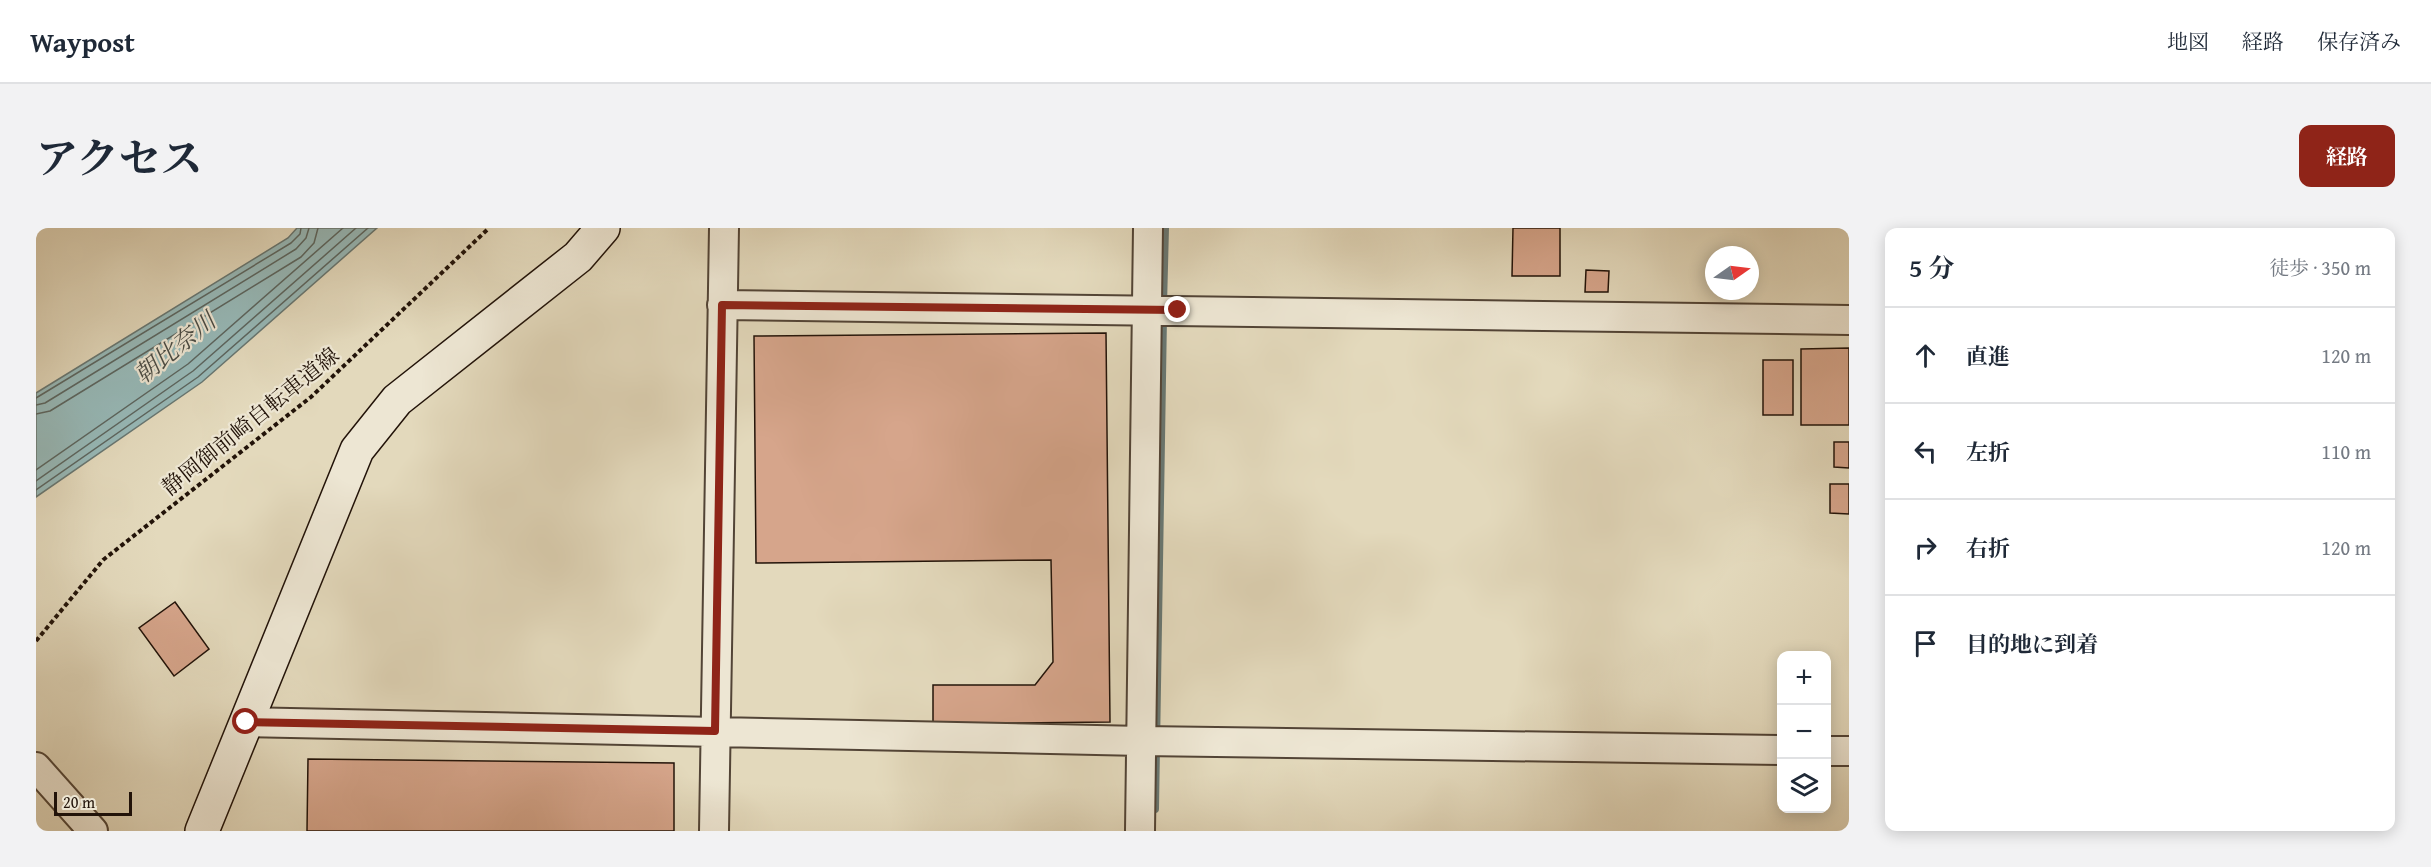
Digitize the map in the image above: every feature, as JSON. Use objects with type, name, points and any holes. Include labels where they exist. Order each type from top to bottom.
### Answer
[{"type":"street","points":[[202,831],[357,450],[397,400],[578,257],[603,228]]},
{"type":"street","points":[[714,831],[724,228]]},
{"type":"street","points":[[1140,831],[1148,228]]},
{"type":"street","points":[[722,305],[1849,320]]},
{"type":"street","points":[[246,722],[1142,741],[1777,750]]},
{"type":"street","points":[[1831,751],[1849,751]]},
{"type":"street","points":[[36,767],[93,831]]},
{"type":"path","name":"静岡御前崎自転車道線","points":[[36,641],[103,560],[311,397],[476,243],[489,228]]},
{"type":"water","name":"朝比奈川","points":[[297,228],[377,228],[202,382],[36,497],[36,393],[288,238]]},
{"type":"building","points":[[1513,228],[1560,228],[1560,276],[1512,276]]},
{"type":"building","points":[[1586,270],[1609,271],[1608,292],[1585,292]]},
{"type":"building","points":[[1106,333],[1110,722],[933,724],[933,685],[1035,685],[1053,662],[1051,560],[756,563],[754,336]]},
{"type":"building","points":[[1849,348],[1849,425],[1801,425],[1801,349]]},
{"type":"building","points":[[1763,360],[1793,360],[1793,415],[1763,415]]},
{"type":"building","points":[[1834,442],[1849,442],[1849,468],[1834,467]]},
{"type":"building","points":[[1830,484],[1849,484],[1849,514],[1830,513]]},
{"type":"building","points":[[175,602],[209,649],[174,676],[139,628]]},
{"type":"building","points":[[308,759],[674,763],[674,831],[307,831]]},
{"type":"waterway","points":[[1163,305],[1165,228]]},
{"type":"waterway","points":[[1155,809],[1163,317]]},
{"type":"route","points":[[246,722],[715,731],[722,305],[1178,310]]}]
